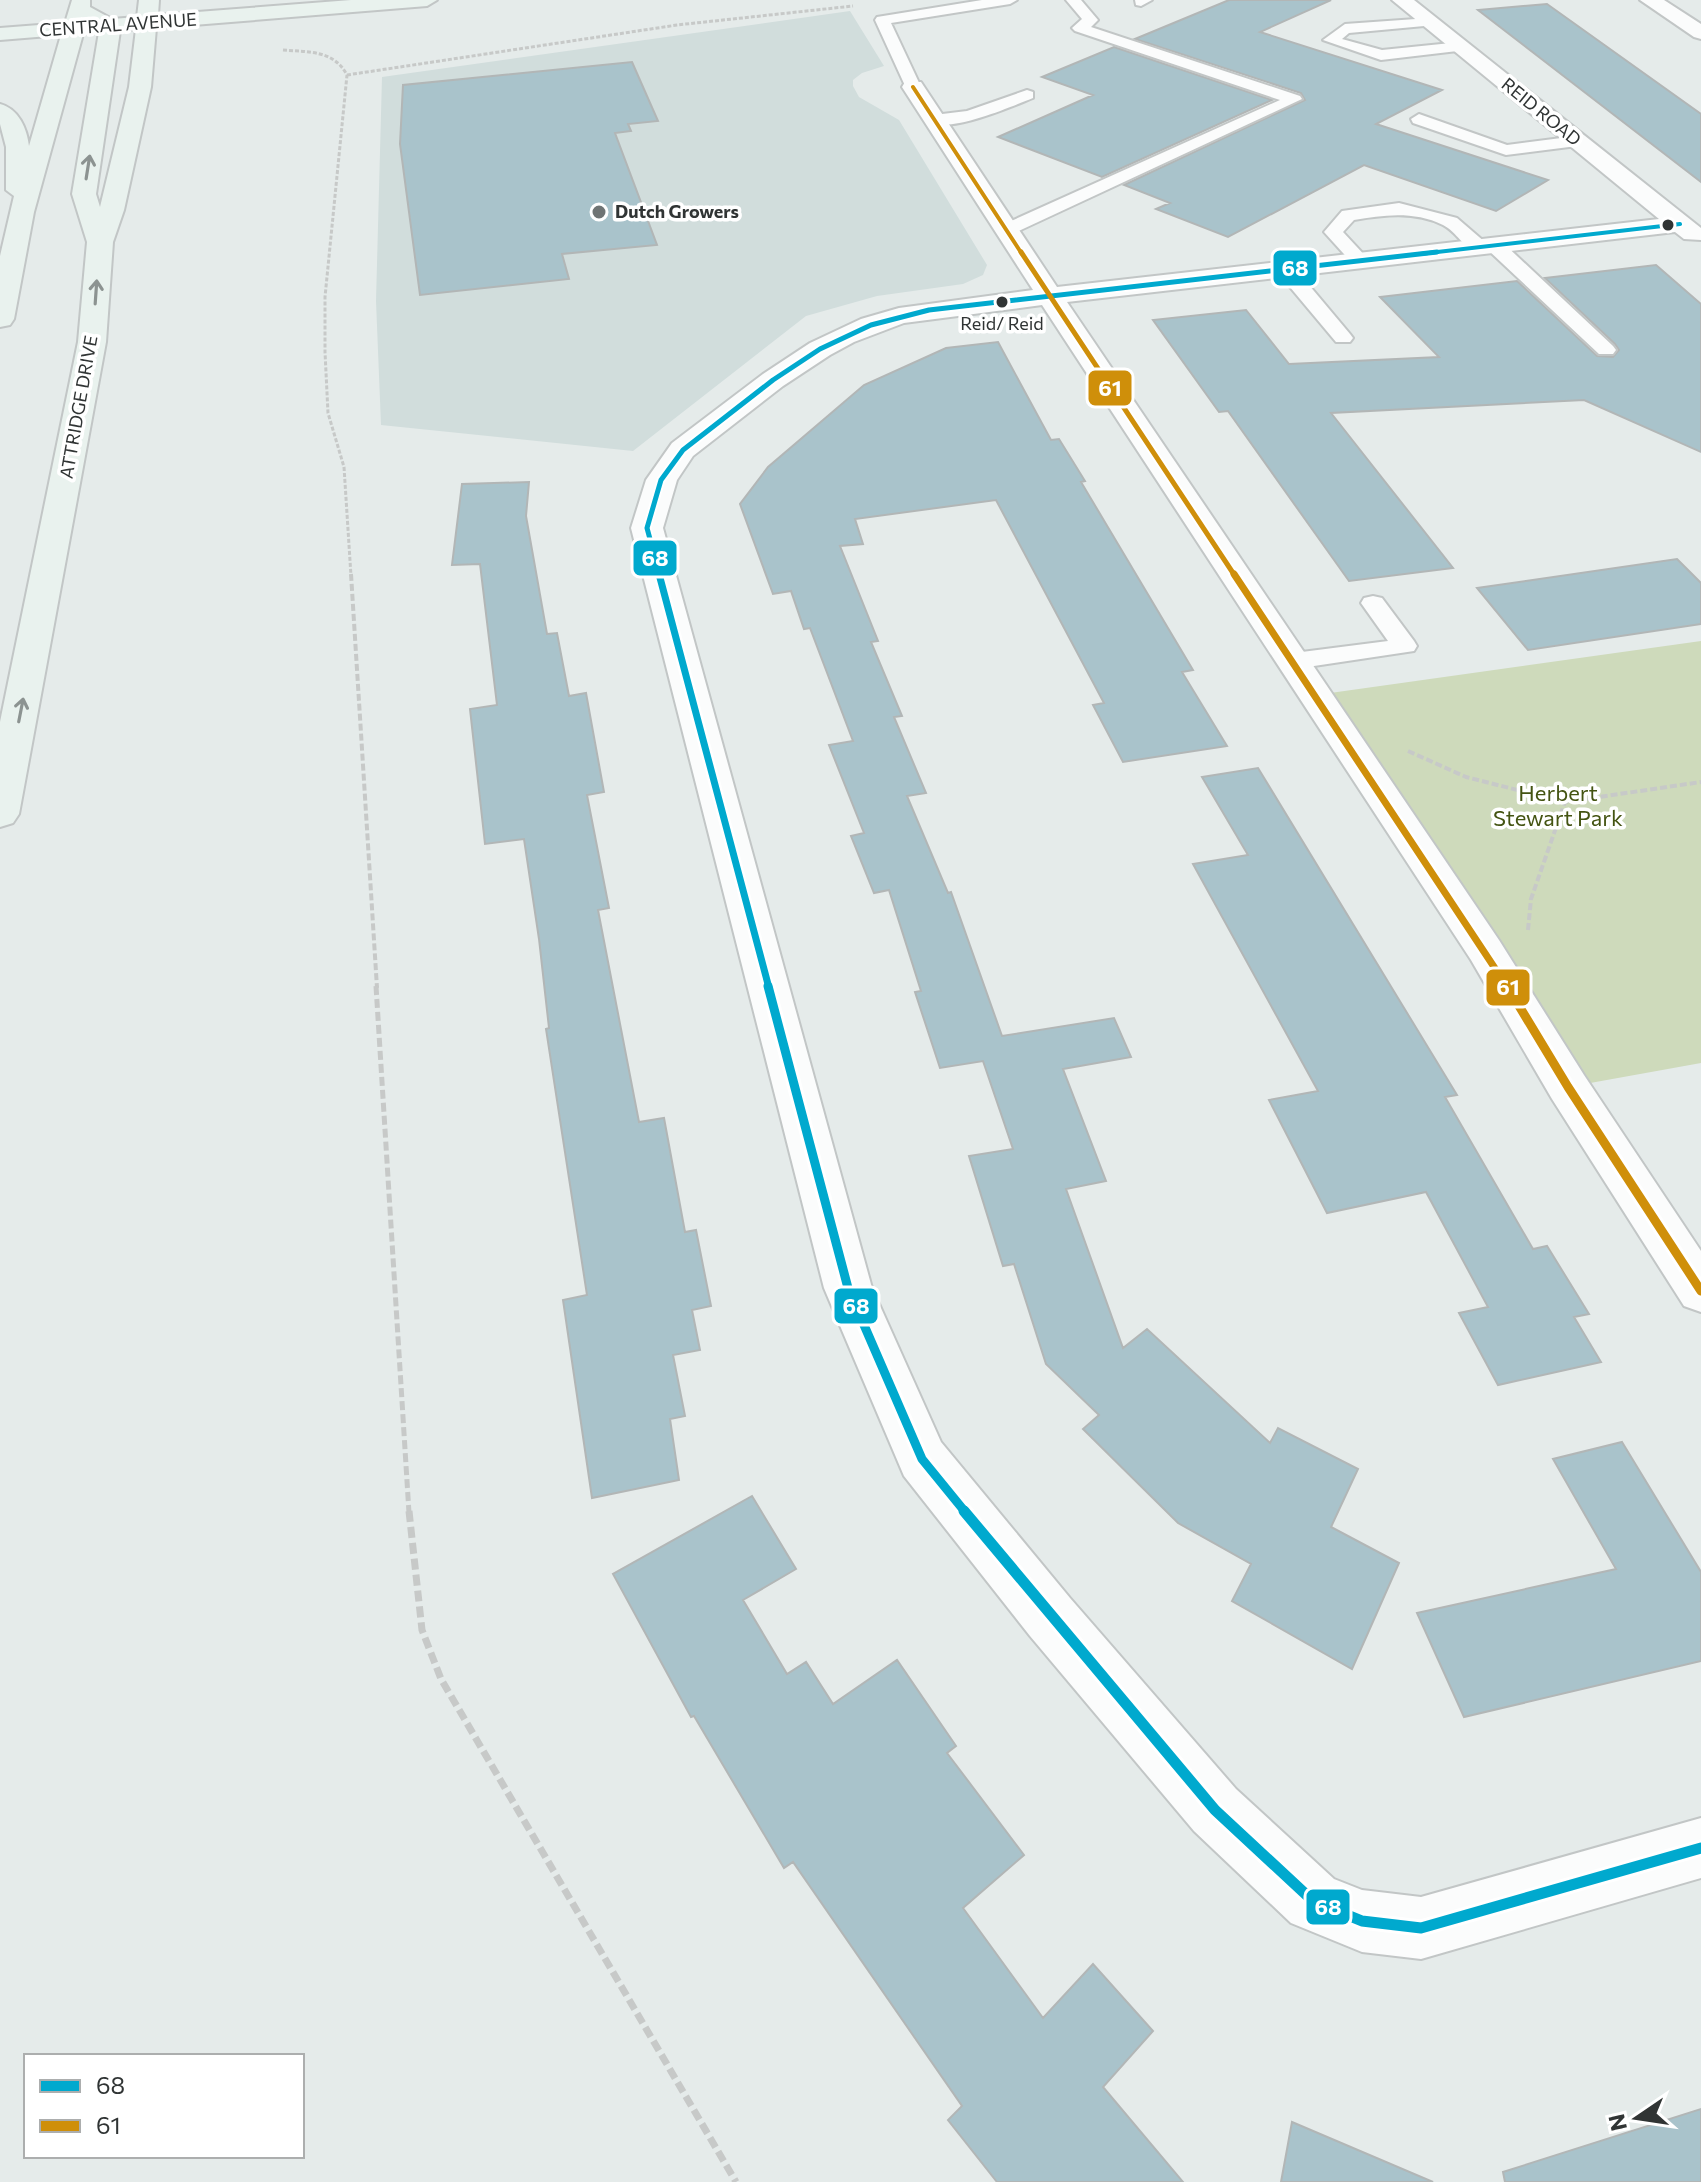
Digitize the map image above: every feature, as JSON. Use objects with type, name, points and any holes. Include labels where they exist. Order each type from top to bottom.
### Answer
[{"type":"main road","name":"CENTRAL AVENUE","points":[[110,26],[148,9],[214,0]]},
{"type":"main road","name":"CENTRAL AVENUE","points":[[0,17],[148,9],[291,11],[427,0]]},
{"type":"main road","name":"ATTRIDGE DRIVE","points":[[0,814],[92,342],[100,242],[112,210],[140,87],[148,9]]},
{"type":"main road","points":[[195,38],[216,28],[291,11]]},
{"type":"main road","name":"CENTRAL AVENUE","points":[[0,34],[78,13]]},
{"type":"main road","points":[[0,319],[22,212],[78,13],[110,26],[84,194],[100,242]]},
{"type":"main road","points":[[140,87],[162,65]]},
{"type":"main road","points":[[0,111],[9,118],[18,137],[16,175],[22,212]]},
{"type":"street","name":"REID ROAD","points":[[1402,0],[1701,241]]},
{"type":"street","points":[[1650,0],[1699,31]]},
{"type":"street","points":[[913,87],[1153,454],[1485,950],[1568,1087],[1701,1291]]},
{"type":"street","points":[[1680,224],[904,313],[839,336],[760,390],[679,454],[656,487],[647,528],[848,1288],[922,1459],[1050,1617],[1215,1810],[1313,1901],[1362,1921],[1421,1928],[1701,1848]]},
{"type":"lane","points":[[913,87],[882,20],[1010,0]]},
{"type":"lane","points":[[1006,230],[1294,99],[1080,28],[1091,20],[1073,0]]},
{"type":"lane","points":[[1430,22],[1345,29],[1331,40],[1381,55],[1461,47]]},
{"type":"lane","points":[[934,120],[970,116],[1027,95]]},
{"type":"lane","points":[[1419,119],[1506,150],[1577,141]]},
{"type":"lane","points":[[1360,260],[1333,232],[1348,215],[1399,208],[1451,222],[1486,246],[1606,350]]},
{"type":"lane","points":[[1286,270],[1343,338]]},
{"type":"lane","points":[[1294,661],[1405,646],[1373,603]]},
{"type":"path","points":[[736,2182],[441,1679],[422,1630],[411,1547],[346,490],[344,467],[328,413],[325,297],[347,75],[677,25],[828,7],[872,7],[897,18]]},
{"type":"path","points":[[1399,746],[1449,774],[1565,802],[1701,782]]},
{"type":"path","points":[[1526,943],[1531,899],[1565,802]]},
{"type":"shaded area","name":"Dutch Growers","points":[[850,11],[884,66],[862,73],[853,80],[853,86],[859,97],[899,120],[987,265],[983,275],[963,284],[877,296],[806,316],[633,451],[381,425],[376,301],[382,77]]},
{"type":"green space","name":"Herbert Stewart Park","points":[[1701,641],[1701,1063],[1568,1087],[1316,695]]},
{"type":"building","points":[[1229,0],[1331,0],[1260,32],[1442,90],[1376,124],[1548,180],[1496,211],[1364,165],[1228,237],[1156,209],[1170,203],[1124,185],[1305,100],[1301,93],[1135,39]]},
{"type":"building","points":[[1547,4],[1701,114],[1701,182],[1478,10]]},
{"type":"building","points":[[1114,47],[1272,100],[1102,177],[998,137],[1093,95],[1042,77]]},
{"type":"building","points":[[632,62],[658,121],[628,124],[631,131],[615,133],[657,245],[562,254],[569,279],[420,295],[400,144],[403,85]]},
{"type":"building","points":[[1656,265],[1701,304],[1701,452],[1584,400],[1331,413],[1453,568],[1349,581],[1228,411],[1219,412],[1153,320],[1246,310],[1289,364],[1439,357],[1380,297],[1517,281],[1597,356],[1613,357],[1619,350],[1615,344],[1545,278]]},
{"type":"building","points":[[998,342],[1051,440],[1059,439],[1085,481],[1081,482],[1193,670],[1182,672],[1227,746],[1123,762],[1093,705],[1104,703],[996,500],[855,519],[863,544],[840,546],[878,641],[871,642],[902,716],[894,717],[926,793],[907,796],[948,893],[951,892],[1002,1036],[1114,1018],[1131,1057],[1063,1069],[1106,1181],[1066,1189],[1123,1348],[1147,1329],[1270,1443],[1278,1428],[1358,1469],[1331,1527],[1399,1563],[1352,1669],[1232,1601],[1251,1564],[1178,1523],[1083,1429],[1099,1415],[1046,1364],[1014,1264],[1003,1266],[969,1156],[1013,1149],[983,1061],[940,1068],[915,992],[921,991],[889,890],[874,893],[851,836],[864,833],[829,745],[853,741],[810,628],[804,629],[791,591],[773,594],[740,504],[768,467],[864,385],[946,348]]},
{"type":"building","points":[[529,482],[526,516],[547,634],[557,633],[569,696],[586,693],[604,792],[587,795],[609,908],[598,910],[639,1122],[664,1118],[685,1232],[696,1230],[711,1306],[692,1310],[700,1350],[673,1355],[685,1416],[670,1419],[679,1480],[592,1498],[563,1300],[587,1295],[546,1029],[549,1028],[539,939],[524,839],[485,844],[470,709],[497,705],[480,564],[452,565],[462,484]]},
{"type":"building","points":[[1677,559],[1701,583],[1701,624],[1528,650],[1477,588]]},
{"type":"building","points":[[1258,768],[1457,1095],[1445,1097],[1533,1249],[1547,1246],[1589,1314],[1574,1317],[1601,1362],[1498,1385],[1459,1313],[1488,1307],[1426,1192],[1327,1213],[1269,1100],[1318,1091],[1193,864],[1248,855],[1202,777]]},
{"type":"building","points":[[1622,1442],[1701,1572],[1701,1661],[1464,1717],[1417,1613],[1616,1569],[1553,1459]]},
{"type":"building","points":[[752,1496],[796,1569],[743,1600],[787,1674],[806,1662],[833,1704],[897,1660],[956,1746],[947,1753],[1024,1855],[963,1908],[1043,2018],[1093,1964],[1153,2031],[1103,2087],[1183,2182],[997,2182],[948,2120],[962,2106],[793,1862],[784,1868],[694,1716],[691,1717],[613,1574]]},
{"type":"building","points":[[1701,2109],[1701,2182],[1505,2182],[1503,2172]]},
{"type":"building","points":[[1292,2122],[1433,2182],[1281,2182]]},
{"type":"transit line","name":"61","points":[[913,87],[1157,460],[1485,950],[1568,1087],[1701,1291]]},
{"type":"transit line","name":"68","points":[[1680,224],[929,310],[899,316],[871,325],[820,349],[773,380],[688,445],[671,463],[661,480],[647,528],[848,1288],[922,1459],[1050,1617],[1215,1810],[1313,1901],[1362,1921],[1421,1928],[1701,1848]]},
{"type":"place","name":"Dutch Growers","points":[[599,212]]},
{"type":"place","name":"Reid/ Reid","points":[[1002,302]]}]
